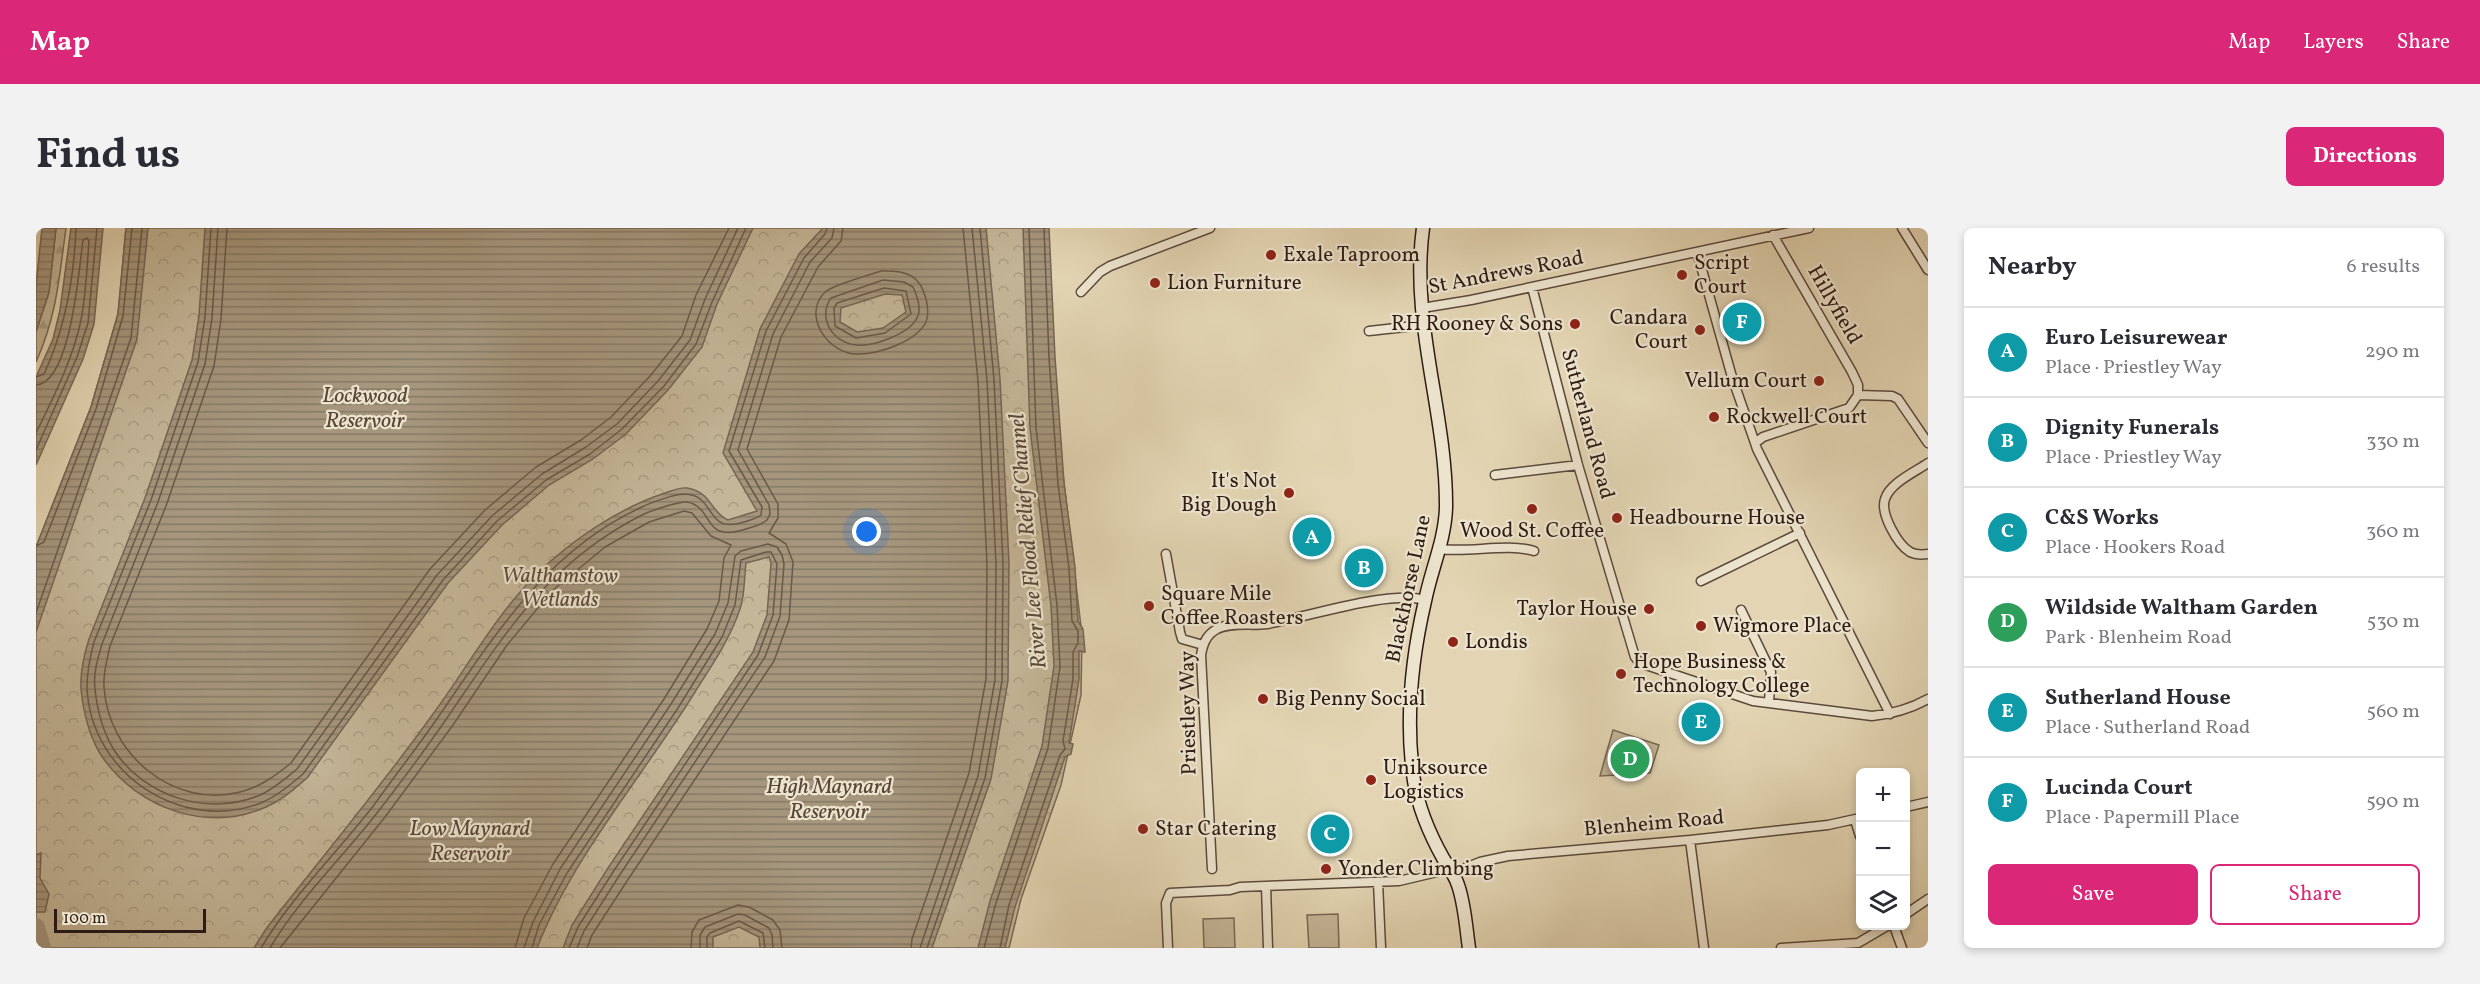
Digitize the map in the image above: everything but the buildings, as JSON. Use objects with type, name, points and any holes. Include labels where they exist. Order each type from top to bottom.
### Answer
[{"type":"main road","name":"Blackhorse Lane","points":[[1423,228],[1420,260],[1423,325],[1446,491],[1444,532],[1425,600],[1410,687],[1412,760],[1421,814],[1459,886],[1469,948]]},
{"type":"street","points":[[1081,292],[1100,272],[1110,266],[1210,228]]},
{"type":"street","name":"St Andrews Road","points":[[1422,308],[1532,287],[1790,230],[1809,228]]},
{"type":"street","points":[[1902,228],[1928,270]]},
{"type":"street","name":"Hillyfield","points":[[1773,235],[1852,372],[1858,385],[1858,395]]},
{"type":"street","points":[[1697,252],[1732,377],[1755,443],[1890,714]]},
{"type":"street","name":"Sutherland Road","points":[[1532,287],[1578,465],[1635,657],[1646,666],[1728,694],[1769,702],[1872,716],[1913,708],[1928,699]]},
{"type":"street","points":[[1369,331],[1423,325]]},
{"type":"street","points":[[1755,443],[1763,437],[1849,408],[1858,395],[1892,396],[1898,399],[1928,443]]},
{"type":"street","points":[[1928,463],[1894,486],[1888,492],[1883,507],[1903,546],[1917,555],[1928,554]]},
{"type":"street","points":[[1495,475],[1578,465]]},
{"type":"street","points":[[1701,581],[1800,533]]},
{"type":"street","points":[[1439,549],[1534,551]]},
{"type":"street","points":[[1166,554],[1179,632],[1182,639],[1203,645]]},
{"type":"street","name":"Priestley Way","points":[[1212,870],[1202,666],[1203,645],[1211,633],[1227,626],[1275,622],[1401,596],[1425,600]]},
{"type":"street","points":[[1741,610],[1771,672],[1769,702]]},
{"type":"street","points":[[1910,806],[1928,802]]},
{"type":"street","name":"Blenheim Road","points":[[1168,948],[1166,903],[1170,893],[1230,890],[1240,887],[1399,881],[1508,856],[1690,840],[1856,819]]},
{"type":"street","points":[[1690,840],[1704,948]]},
{"type":"street","points":[[1378,882],[1381,948]]},
{"type":"street","points":[[1266,886],[1268,948]]},
{"type":"street","points":[[1910,911],[1928,900]]},
{"type":"street","points":[[1781,948],[1858,943],[1880,930]]},
{"type":"street","points":[[1895,930],[1902,948]]},
{"type":"green space","points":[[56,228],[66,228],[59,280],[49,328],[36,362],[36,332],[49,292]]},
{"type":"green space","name":"Walthamstow Wetlands","points":[[126,228],[1048,228],[1057,423],[1082,635],[1081,695],[1061,785],[1021,899],[1009,948],[36,948],[36,547],[91,407],[118,314]]},
{"type":"green space","points":[[1613,730],[1659,745],[1650,773],[1600,776]]},
{"type":"green space","points":[[1338,914],[1339,948],[1309,948],[1307,915]]},
{"type":"green space","points":[[1234,918],[1235,948],[1204,948],[1203,919]]},
{"type":"water","points":[[42,228],[56,228],[49,292],[36,332],[36,285]]},
{"type":"water","points":[[71,228],[103,228],[94,324],[83,359],[36,465],[36,377],[53,339],[60,310]]},
{"type":"water","points":[[126,228],[148,228],[137,339],[36,632],[36,547],[91,407],[118,314]]},
{"type":"water","name":"Lockwood Reservoir","points":[[205,228],[753,228],[717,304],[702,347],[668,390],[626,434],[593,459],[549,485],[502,525],[448,583],[307,778],[283,798],[266,807],[244,814],[221,817],[198,816],[155,803],[118,776],[94,743],[85,716],[81,689],[81,676],[89,639],[145,498],[192,360],[199,316]]},
{"type":"water","name":"High Maynard Reservoir","points":[[823,228],[986,228],[1000,379],[1009,563],[1008,681],[991,779],[932,948],[760,948],[759,937],[739,927],[713,937],[713,948],[563,948],[572,925],[608,868],[753,652],[767,615],[771,563],[769,557],[746,563],[742,604],[726,641],[675,723],[589,849],[552,914],[537,948],[254,948],[266,929],[413,742],[507,608],[549,562],[596,527],[630,507],[679,489],[695,490],[728,520],[757,511],[723,453],[760,329],[799,254]],"holes":[[[885,294],[902,295],[906,312],[883,328],[857,332],[840,322],[841,308]]]},
{"type":"water","points":[[1023,228],[1049,228],[1064,483],[1075,567],[1078,621],[1083,629],[1085,652],[1079,651],[1079,679],[1069,743],[1073,744],[1071,754],[1065,757],[1015,907],[1005,948],[978,948],[990,901],[1042,746],[1054,666],[1051,606],[1030,428]]},
{"type":"water","points":[[41,853],[40,878],[49,894],[45,912],[36,912],[36,855]]},
{"type":"waterway","points":[[36,927],[42,948]]},
{"type":"place","name":"Exale Taproom","points":[[1271,255]]},
{"type":"place","name":"Script Court","points":[[1682,275]]},
{"type":"place","name":"Lion Furniture","points":[[1155,283]]},
{"type":"place","name":"Lucinda Court","points":[[1742,322]]},
{"type":"place","name":"RH Rooney & Sons","points":[[1575,324]]},
{"type":"place","name":"Candara Court","points":[[1700,330]]},
{"type":"place","name":"Vellum Court","points":[[1819,381]]},
{"type":"place","name":"Rockwell Court","points":[[1714,417]]},
{"type":"place","name":"It's Not Big Dough","points":[[1289,493]]},
{"type":"place","name":"Wood St. Coffee","points":[[1532,509]]},
{"type":"place","name":"Headbourne House","points":[[1617,518]]},
{"type":"place","name":"Euro Leisurewear","points":[[1312,537]]},
{"type":"place","name":"Dignity Funerals","points":[[1364,568]]},
{"type":"place","name":"Square Mile Coffee Roasters","points":[[1149,606]]},
{"type":"place","name":"Taylor House","points":[[1649,609]]},
{"type":"place","name":"Wigmore Place","points":[[1701,626]]},
{"type":"place","name":"Londis","points":[[1453,642]]},
{"type":"place","name":"Hope Business & Technology College","points":[[1621,674]]},
{"type":"place","name":"Big Penny Social","points":[[1263,699]]},
{"type":"place","name":"Sutherland House","points":[[1701,722]]},
{"type":"place","name":"Wildside Waltham Garden","points":[[1630,759]]},
{"type":"place","name":"Uniksource Logistics","points":[[1371,780]]},
{"type":"place","name":"Star Catering","points":[[1143,829]]},
{"type":"place","name":"C&S Works","points":[[1330,834]]},
{"type":"place","name":"Yonder Climbing","points":[[1326,869]]},
{"type":"water label","name":"River Lee Flood Relief Channel","points":[[1029,541]]},
{"type":"water label","name":"Low Maynard Reservoir","points":[[470,842]]}]
